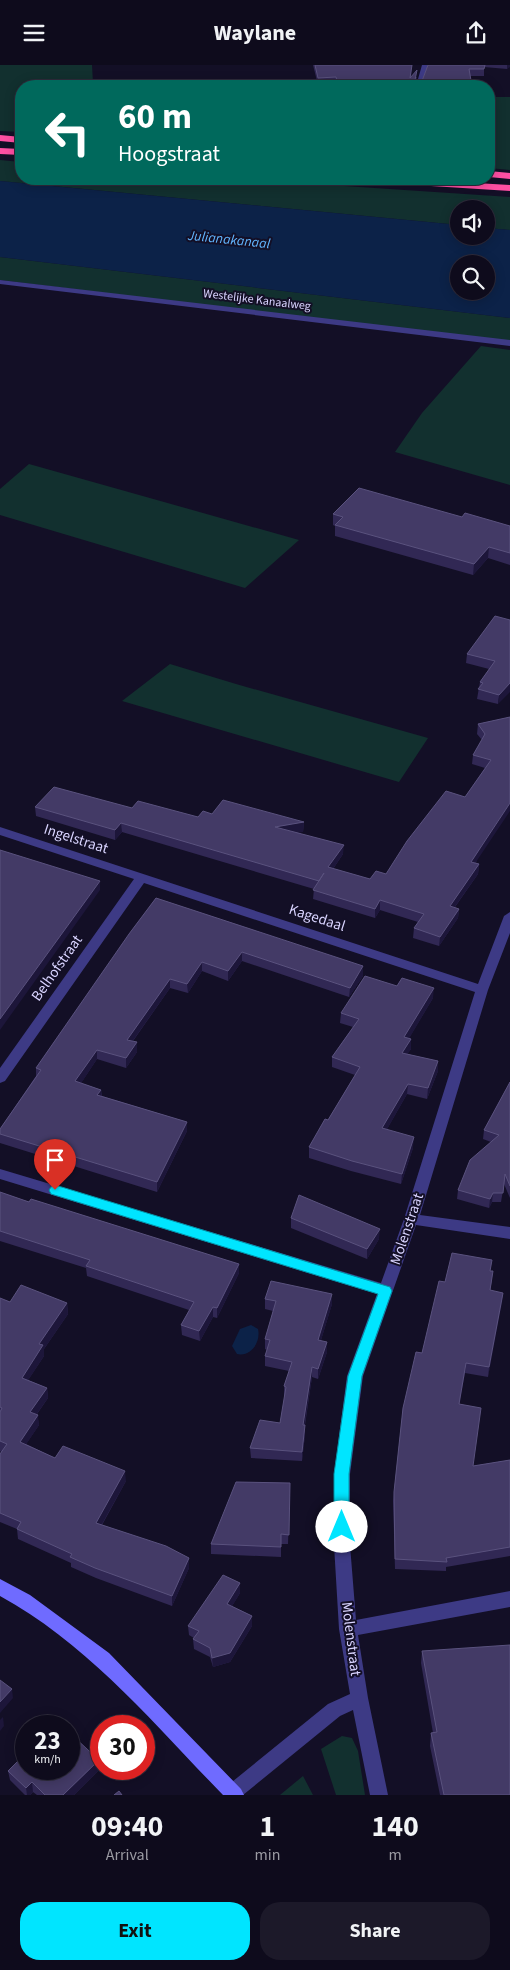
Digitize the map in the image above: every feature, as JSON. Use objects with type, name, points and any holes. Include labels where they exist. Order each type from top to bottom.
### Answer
[{"type":"highway","points":[[0,139],[15,140]]},
{"type":"highway","points":[[0,151],[15,152]]},
{"type":"highway","points":[[495,175],[510,176]]},
{"type":"highway","points":[[463,185],[510,188]]},
{"type":"street","points":[[421,80],[426,65]]},
{"type":"street","name":"Westelijke Kanaalweg","points":[[0,281],[510,343]]},
{"type":"street","name":"Ingelstraat","points":[[0,831],[141,878]]},
{"type":"street","name":"Kagedaal","points":[[141,878],[482,990]]},
{"type":"street","name":"Belhofstraat","points":[[0,1077],[141,878]]},
{"type":"street","name":"Molenstraat","points":[[379,1795],[359,1698],[348,1629],[342,1545],[342,1474],[355,1376],[411,1219],[482,990],[510,916]]},
{"type":"street","points":[[0,1173],[386,1291]]},
{"type":"street","points":[[411,1219],[510,1233]]},
{"type":"street","points":[[0,1587],[24,1600],[103,1659],[234,1794],[334,1710],[359,1698]]},
{"type":"street","points":[[348,1629],[510,1599]]},
{"type":"green space","points":[[0,65],[92,65],[93,80],[15,80],[15,132],[0,131]]},
{"type":"green space","points":[[495,97],[510,97],[510,170],[495,169]]},
{"type":"green space","points":[[0,160],[15,161],[15,182],[0,181]]},
{"type":"green space","points":[[42,185],[329,185],[510,197],[510,230],[495,229],[495,200],[450,200],[450,224]]},
{"type":"green space","points":[[0,257],[510,318],[510,343],[0,280]]},
{"type":"green space","points":[[481,346],[510,350],[510,485],[395,452],[422,413]]},
{"type":"green space","points":[[29,464],[299,540],[245,588],[0,515],[0,489]]},
{"type":"green space","points":[[170,664],[428,738],[399,782],[122,701]]},
{"type":"green space","points":[[342,1736],[352,1738],[358,1751],[365,1795],[336,1795],[321,1749]]},
{"type":"green space","points":[[303,1776],[313,1795],[280,1795]]},
{"type":"water","name":"Julianakanaal","points":[[0,181],[15,182],[15,185],[42,185],[450,224],[450,245],[495,245],[495,229],[510,230],[510,318],[0,257]]},
{"type":"water","points":[[251,1325],[258,1329],[258,1339],[251,1351],[237,1354],[232,1346],[240,1329]]},
{"type":"building","points":[[315,65],[412,65],[410,78],[417,70],[415,80],[337,80],[336,77],[318,78]]},
{"type":"building","points":[[428,65],[485,65],[484,69],[469,69],[471,80],[422,80]]},
{"type":"building","points":[[359,488],[462,517],[465,513],[510,526],[510,553],[489,547],[474,564],[335,525],[343,517],[333,514]]},
{"type":"building","points":[[495,616],[510,620],[510,683],[499,695],[478,689],[483,683],[480,682],[495,661],[467,654]]},
{"type":"building","points":[[510,717],[510,803],[471,862],[479,864],[450,906],[459,909],[440,937],[414,928],[424,914],[380,900],[375,909],[313,890],[319,881],[121,823],[115,830],[35,807],[54,787],[132,808],[138,801],[198,817],[203,811],[212,814],[223,800],[304,822],[275,827],[344,845],[328,867],[370,879],[376,871],[386,874],[407,841],[446,791],[465,797],[491,760],[473,755],[485,734],[478,724]]},
{"type":"building","points":[[0,850],[100,881],[0,1019]]},
{"type":"building","points":[[156,898],[363,966],[350,988],[242,952],[228,971],[202,962],[187,984],[170,979],[127,1040],[137,1042],[126,1058],[97,1050],[75,1081],[101,1090],[97,1095],[187,1122],[157,1182],[0,1134],[0,1129],[41,1070],[36,1068]]},
{"type":"building","points":[[365,976],[397,986],[402,978],[434,988],[404,1037],[411,1039],[402,1053],[438,1061],[428,1088],[408,1084],[382,1128],[414,1137],[402,1174],[309,1147],[325,1119],[328,1120],[360,1067],[332,1057],[359,1019],[341,1013]]},
{"type":"building","points":[[510,1082],[510,1186],[505,1174],[503,1193],[493,1193],[490,1199],[458,1190],[470,1160],[499,1135],[484,1130]]},
{"type":"building","points":[[0,1192],[29,1202],[31,1199],[239,1264],[217,1308],[213,1307],[199,1331],[181,1325],[194,1302],[86,1266],[90,1260],[0,1231]]},
{"type":"building","points":[[299,1195],[380,1229],[367,1249],[291,1218]]},
{"type":"building","points":[[452,1253],[492,1260],[490,1271],[493,1271],[490,1290],[503,1293],[489,1367],[466,1363],[459,1404],[481,1408],[473,1466],[510,1460],[510,1547],[446,1558],[447,1562],[395,1559],[394,1492],[403,1408],[416,1352],[422,1353],[439,1281],[445,1282]]},
{"type":"building","points":[[271,1281],[332,1294],[318,1340],[327,1342],[318,1369],[312,1367],[303,1425],[305,1425],[302,1452],[250,1448],[260,1420],[280,1423],[286,1387],[284,1386],[292,1362],[265,1356],[270,1340],[265,1339],[276,1301],[265,1299]]},
{"type":"building","points":[[21,1285],[67,1303],[39,1344],[43,1345],[22,1378],[47,1388],[30,1412],[38,1415],[20,1442],[55,1458],[63,1446],[125,1471],[96,1523],[166,1546],[189,1558],[172,1596],[70,1557],[72,1554],[17,1529],[21,1522],[0,1513],[0,1454],[7,1444],[0,1441],[0,1412],[2,1408],[0,1407],[0,1298],[10,1302]]},
{"type":"building","points":[[236,1482],[290,1483],[289,1535],[281,1534],[281,1547],[211,1544]]},
{"type":"building","points":[[223,1575],[240,1583],[227,1604],[252,1616],[230,1653],[212,1658],[210,1648],[193,1639],[199,1631],[188,1626]]},
{"type":"building","points":[[510,1645],[510,1795],[444,1795],[431,1733],[437,1732],[422,1651]]},
{"type":"building","points":[[0,1680],[12,1689],[0,1702]]},
{"type":"building","points":[[80,1743],[90,1752],[90,1769],[80,1778]]},
{"type":"building","points":[[15,1764],[15,1778],[8,1771]]},
{"type":"building","points":[[18,1780],[78,1780],[63,1795],[45,1795],[32,1782],[26,1788]]},
{"type":"building","points":[[119,1791],[122,1795],[114,1795]]},
{"type":"route","points":[[55,1190],[386,1291],[355,1376],[342,1474],[342,1527]]}]
